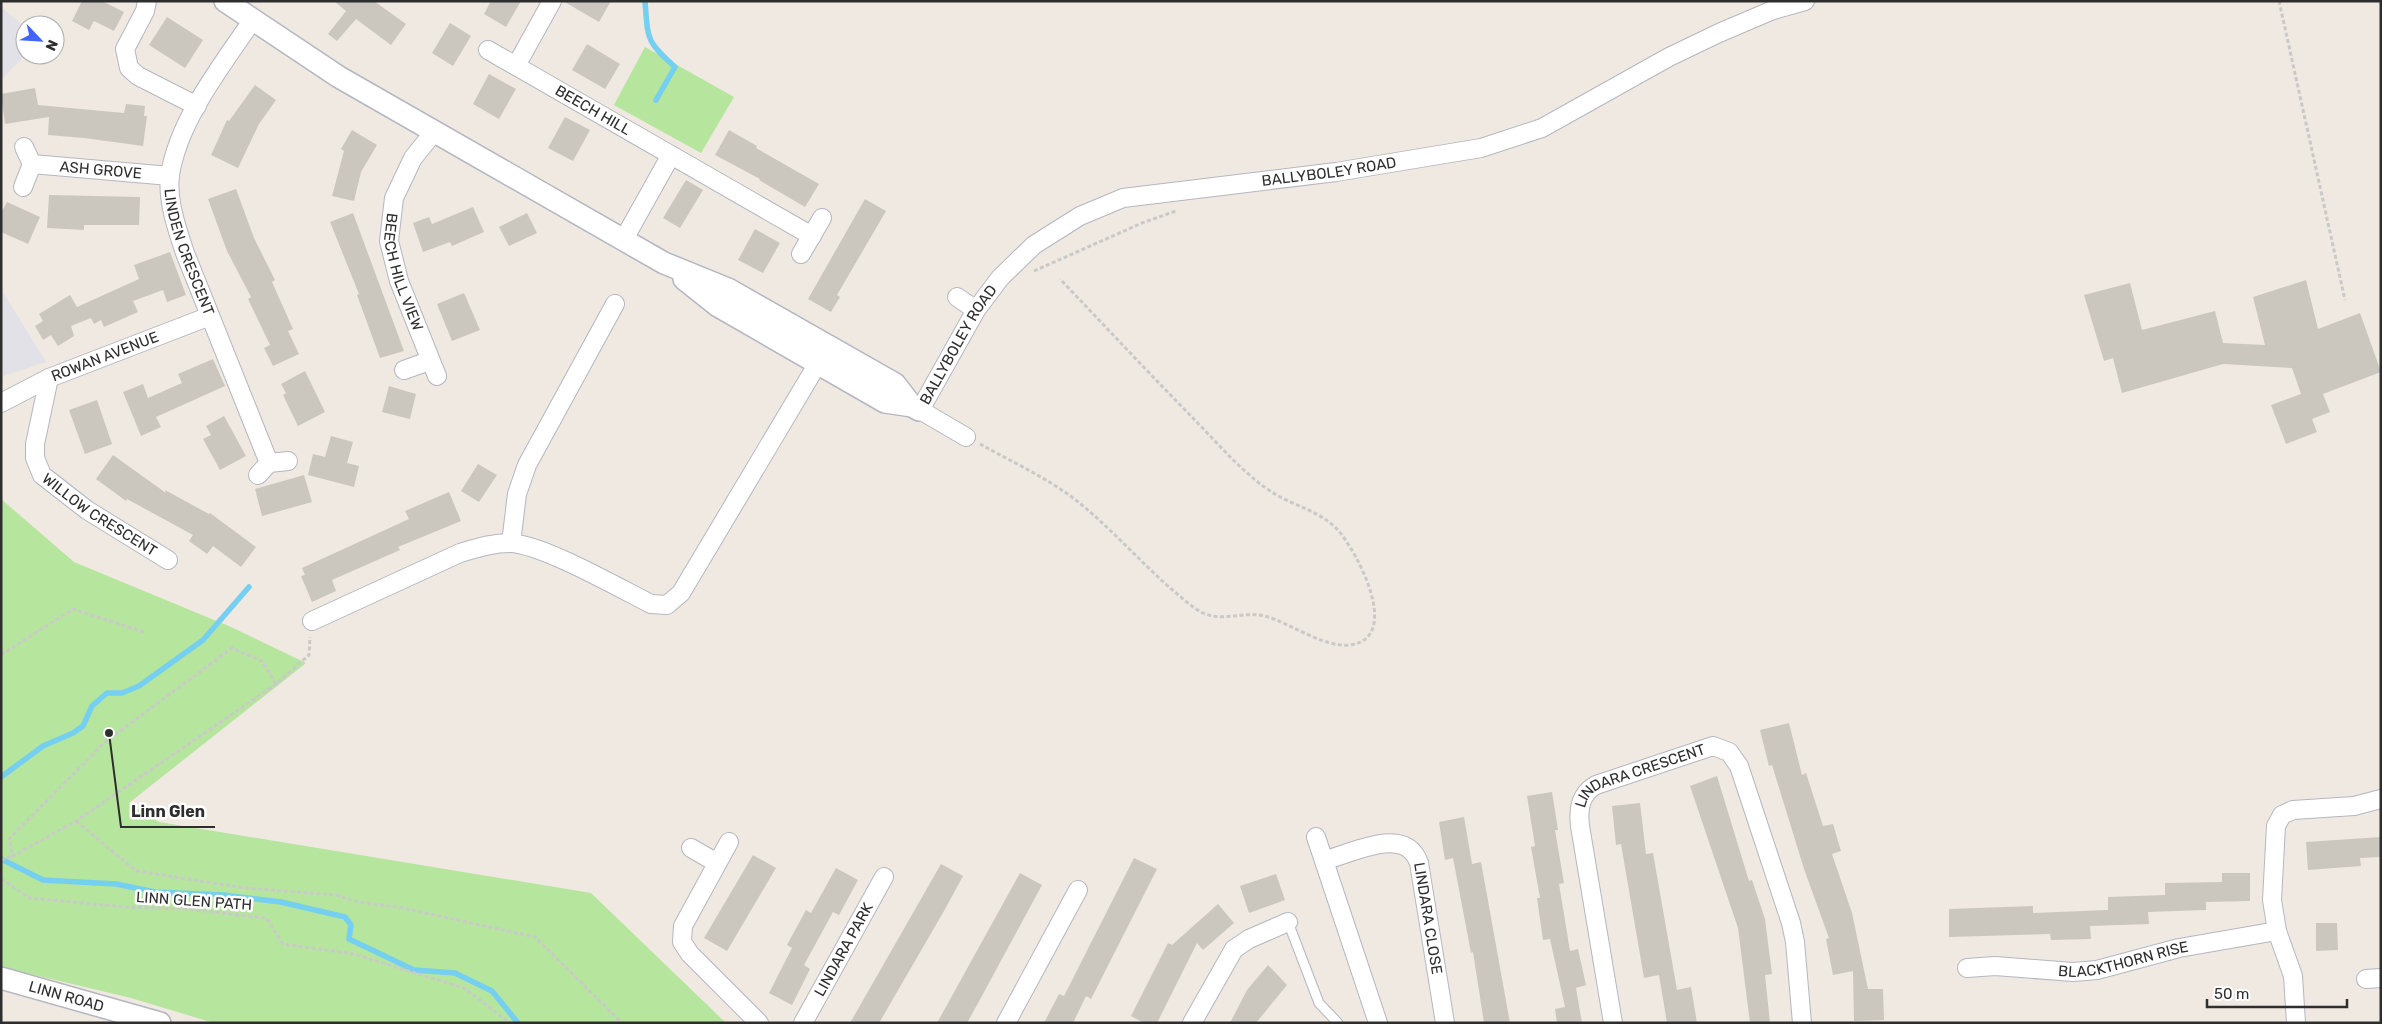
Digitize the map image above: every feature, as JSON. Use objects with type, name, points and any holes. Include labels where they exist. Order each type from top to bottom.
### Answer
[{"type":"street","points":[[147,1],[125,50],[129,68],[138,76],[197,106]]},
{"type":"street","points":[[225,1],[339,78],[664,263],[718,306],[823,355],[885,402],[916,408],[966,437]]},
{"type":"street","points":[[516,66],[552,1]]},
{"type":"street","name":"BALLYBOLEY ROAD","points":[[916,408],[976,310],[1000,278],[1034,245],[1080,216],[1123,198],[1317,174],[1481,148],[1542,128],[1669,57],[1773,10],[1805,1]]},
{"type":"street","name":"LINDEN CRESCENT","points":[[252,21],[197,106],[179,144],[170,176],[170,188],[177,228],[210,316],[263,469],[288,461]]},
{"type":"street","name":"BEECH HILL","points":[[488,50],[812,236]]},
{"type":"street","name":"BEECH HILL VIEW","points":[[404,370],[433,369],[399,281],[389,241],[394,198],[413,158],[434,132]]},
{"type":"street","points":[[23,187],[32,164],[24,147]]},
{"type":"street","points":[[624,239],[670,155]]},
{"type":"street","name":"ASH GROVE","points":[[32,164],[170,176]]},
{"type":"street","points":[[801,254],[822,218]]},
{"type":"street","points":[[957,297],[976,310]]},
{"type":"street","points":[[511,543],[517,494],[527,465],[615,304]]},
{"type":"street","name":"ROWAN AVENUE","points":[[1,403],[49,378],[210,316]]},
{"type":"street","points":[[312,620],[460,553],[485,545],[511,543],[536,550],[563,561],[651,604],[667,605],[681,593],[823,355]]},
{"type":"street","name":"WILLOW CRESCENT","points":[[49,378],[35,444],[36,464],[42,475],[87,510],[168,560]]},
{"type":"street","name":"LINDARA CRESCENT","points":[[1613,1023],[1580,826],[1581,802],[1587,792],[1596,785],[1713,746],[1727,751],[1739,766],[1791,923],[1795,942],[1802,1023]]},
{"type":"street","points":[[2296,1023],[2293,976],[2278,930],[2272,886],[2275,829],[2280,817],[2297,809],[2354,806],[2381,799]]},
{"type":"street","points":[[1316,837],[1378,1023]]},
{"type":"street","points":[[729,842],[683,926],[682,942],[690,954],[759,1023]]},
{"type":"street","name":"LINDARA CLOSE","points":[[1324,860],[1390,842],[1402,844],[1414,853],[1419,863],[1440,1022]]},
{"type":"street","points":[[691,848],[717,863]]},
{"type":"street","name":"LINDARA PARK","points":[[803,1023],[884,877]]},
{"type":"street","points":[[1006,1023],[1078,890]]},
{"type":"street","points":[[1192,1023],[1234,948],[1249,939],[1288,922]]},
{"type":"street","name":"BLACKTHORN RISE","points":[[1967,968],[1995,966],[2073,972],[2097,970],[2179,948],[2278,930]]},
{"type":"street","name":"LINN ROAD","points":[[1,978],[160,1023]]},
{"type":"lane","points":[[1288,922],[1319,1003],[1338,1023]]},
{"type":"path","points":[[2279,1],[2345,300]]},
{"type":"path","points":[[1029,273],[1142,223],[1177,211]]},
{"type":"path","points":[[966,437],[1046,481],[1081,505],[1158,577],[1190,605],[1205,614],[1222,617],[1248,614],[1265,617],[1330,642],[1346,645],[1364,640],[1373,628],[1376,614],[1373,596],[1356,559],[1338,530],[1320,514],[1282,498],[1244,471],[1060,279]]},
{"type":"path","points":[[1,655],[73,609],[144,632]]},
{"type":"path","points":[[1,860],[13,856],[76,821],[276,684],[309,655],[312,620]]},
{"type":"path","points":[[13,856],[9,839],[104,743],[143,712],[232,648],[262,661],[276,684]]},
{"type":"path","points":[[76,821],[136,871],[245,888],[336,895],[358,902],[398,907],[535,937],[622,1023]]},
{"type":"path","name":"LINN GLEN PATH","points":[[1,879],[30,898],[125,908],[186,909],[266,918],[284,944],[354,954],[464,988],[510,1023]]},
{"type":"shaded area","points":[[1,7],[15,19],[15,65],[1,80]]},
{"type":"shaded area","points":[[1,289],[46,362],[1,377]]},
{"type":"green space","points":[[645,47],[734,97],[701,153],[614,105]]},
{"type":"green space","points":[[1,499],[74,562],[231,627],[306,663],[129,803],[159,822],[591,893],[726,1023],[214,1023],[131,998],[1,967]]},
{"type":"building","points":[[82,1],[102,1],[124,12],[114,31],[94,21],[89,30],[72,21]]},
{"type":"building","points":[[334,1],[374,1],[406,24],[391,45],[356,19],[337,41],[328,34],[346,11]]},
{"type":"building","points":[[491,1],[521,1],[506,27],[484,14]]},
{"type":"building","points":[[563,1],[611,1],[599,22]]},
{"type":"building","points":[[167,17],[203,40],[185,68],[149,45]]},
{"type":"building","points":[[450,23],[471,36],[453,66],[432,53]]},
{"type":"building","points":[[587,44],[620,64],[605,89],[572,70]]},
{"type":"building","points":[[489,74],[516,89],[499,119],[473,104]]},
{"type":"building","points":[[255,85],[276,100],[259,124],[238,168],[211,155],[227,120],[229,121]]},
{"type":"building","points":[[35,88],[38,105],[124,113],[126,104],[145,106],[144,116],[147,116],[143,146],[48,135],[49,117],[5,124],[1,94]]},
{"type":"building","points":[[565,117],[590,130],[573,161],[548,148]]},
{"type":"building","points":[[352,130],[377,145],[361,172],[354,201],[332,196],[344,151],[341,149]]},
{"type":"building","points":[[729,130],[757,146],[756,148],[819,184],[805,207],[760,179],[715,155]]},
{"type":"building","points":[[686,180],[703,190],[680,228],[663,218]]},
{"type":"building","points":[[236,189],[254,238],[275,280],[272,282],[293,329],[288,331],[299,354],[273,366],[264,348],[270,345],[248,299],[251,297],[227,251],[208,199]]},
{"type":"building","points":[[49,195],[140,197],[139,225],[84,225],[84,230],[47,228]]},
{"type":"building","points":[[865,199],[886,211],[837,295],[840,297],[831,312],[808,299]]},
{"type":"building","points":[[7,202],[40,217],[28,244],[1,232],[1,213]]},
{"type":"building","points":[[473,207],[484,232],[452,246],[450,242],[423,252],[413,223],[429,217],[432,224]]},
{"type":"building","points":[[353,213],[404,351],[380,358],[357,295],[359,294],[330,222]]},
{"type":"building","points":[[527,213],[537,233],[509,246],[499,227]]},
{"type":"building","points":[[755,229],[780,243],[763,273],[738,260]]},
{"type":"building","points":[[170,252],[186,295],[167,302],[163,290],[133,301],[138,312],[104,327],[101,320],[94,324],[91,318],[71,326],[74,336],[58,346],[51,335],[43,340],[35,326],[43,321],[39,314],[70,295],[77,307],[139,279],[134,265]]},
{"type":"building","points":[[2306,280],[2318,329],[2360,313],[2381,372],[2323,394],[2330,412],[2312,419],[2317,432],[2286,444],[2271,405],[2301,394],[2292,368],[2223,364],[2122,393],[2113,358],[2104,361],[2084,295],[2130,283],[2142,330],[2215,311],[2223,343],[2265,345],[2253,297]]},
{"type":"building","points":[[464,293],[480,330],[452,341],[437,304]]},
{"type":"building","points":[[213,359],[225,386],[156,417],[161,427],[141,436],[123,392],[143,384],[148,398],[182,383],[178,374]]},
{"type":"building","points":[[305,371],[325,412],[298,426],[283,395],[286,393],[281,384]]},
{"type":"building","points":[[389,386],[416,394],[410,419],[382,412]]},
{"type":"building","points":[[97,400],[112,444],[85,454],[69,410]]},
{"type":"building","points":[[224,416],[246,456],[220,470],[203,439],[211,435],[206,426]]},
{"type":"building","points":[[331,436],[353,442],[347,463],[359,466],[354,487],[308,475],[313,454],[325,457]]},
{"type":"building","points":[[113,455],[166,493],[165,490],[210,513],[256,547],[241,567],[213,546],[207,554],[189,541],[193,535],[127,499],[126,501],[96,479]]},
{"type":"building","points":[[478,464],[497,475],[479,502],[461,491]]},
{"type":"building","points":[[304,475],[312,502],[262,516],[255,489]]},
{"type":"building","points":[[449,492],[461,521],[398,547],[400,550],[332,580],[336,591],[312,602],[301,576],[305,575],[302,568],[409,519],[405,511]]},
{"type":"building","points":[[1789,723],[1802,775],[1806,773],[1823,826],[1833,824],[1841,851],[1832,854],[1852,913],[1868,989],[1883,989],[1884,1020],[1854,1021],[1853,971],[1833,975],[1826,939],[1829,938],[1804,869],[1772,765],[1769,766],[1760,730]]},
{"type":"building","points":[[1717,776],[1749,881],[1752,880],[1765,919],[1772,974],[1765,975],[1770,1023],[1750,1023],[1738,928],[1690,786]]},
{"type":"building","points":[[1552,792],[1558,830],[1555,830],[1564,883],[1559,884],[1570,951],[1578,949],[1586,985],[1576,988],[1582,1023],[1557,1023],[1555,1009],[1565,1007],[1550,939],[1543,940],[1537,898],[1540,898],[1531,847],[1535,846],[1527,796]]},
{"type":"building","points":[[1640,803],[1646,854],[1653,853],[1677,990],[1691,987],[1697,1023],[1667,1023],[1659,975],[1644,978],[1621,844],[1616,845],[1612,806]]},
{"type":"building","points":[[1464,817],[1472,864],[1481,862],[1510,1023],[1484,1023],[1473,952],[1471,953],[1453,858],[1445,860],[1439,822]]},
{"type":"building","points":[[2381,837],[2381,857],[2360,858],[2361,866],[2308,870],[2306,842]]},
{"type":"building","points":[[753,855],[776,868],[727,951],[704,938]]},
{"type":"building","points":[[1134,858],[1157,869],[1091,999],[1086,996],[1073,1023],[1044,1023],[1059,994],[1064,996]]},
{"type":"building","points":[[941,864],[963,876],[944,911],[879,1023],[850,1023]]},
{"type":"building","points":[[836,868],[858,880],[839,915],[833,912],[804,965],[810,969],[792,1005],[769,993],[792,948],[787,945],[806,910],[811,913]]},
{"type":"building","points":[[1020,873],[1042,885],[977,1005],[967,1023],[937,1023]]},
{"type":"building","points":[[2222,873],[2250,873],[2250,901],[2206,902],[2206,910],[2148,912],[2149,924],[2090,926],[2091,939],[2051,940],[2050,934],[1949,937],[1949,909],[2033,906],[2033,913],[2108,910],[2108,897],[2165,895],[2165,883],[2222,882]]},
{"type":"building","points":[[1276,874],[1285,900],[1249,913],[1240,886]]},
{"type":"building","points":[[1218,904],[1234,923],[1203,950],[1197,943],[1157,1023],[1144,1023],[1131,1016],[1168,943],[1172,945]]},
{"type":"building","points":[[2316,923],[2337,923],[2338,950],[2316,951]]},
{"type":"building","points":[[1268,965],[1287,985],[1256,1023],[1230,1023],[1247,990]]},
{"type":"waterway","points":[[645,1],[650,39],[658,51],[675,67],[656,100]]},
{"type":"waterway","points":[[1,777],[43,746],[73,733],[83,726],[92,706],[107,693],[122,693],[139,686],[203,640],[249,587]]},
{"type":"waterway","points":[[1,859],[43,880],[116,884],[155,892],[223,895],[281,902],[345,917],[351,925],[349,939],[414,970],[455,973],[492,991],[518,1023]]},
{"type":"place","name":"Linn Glen","points":[[109,733]]}]
